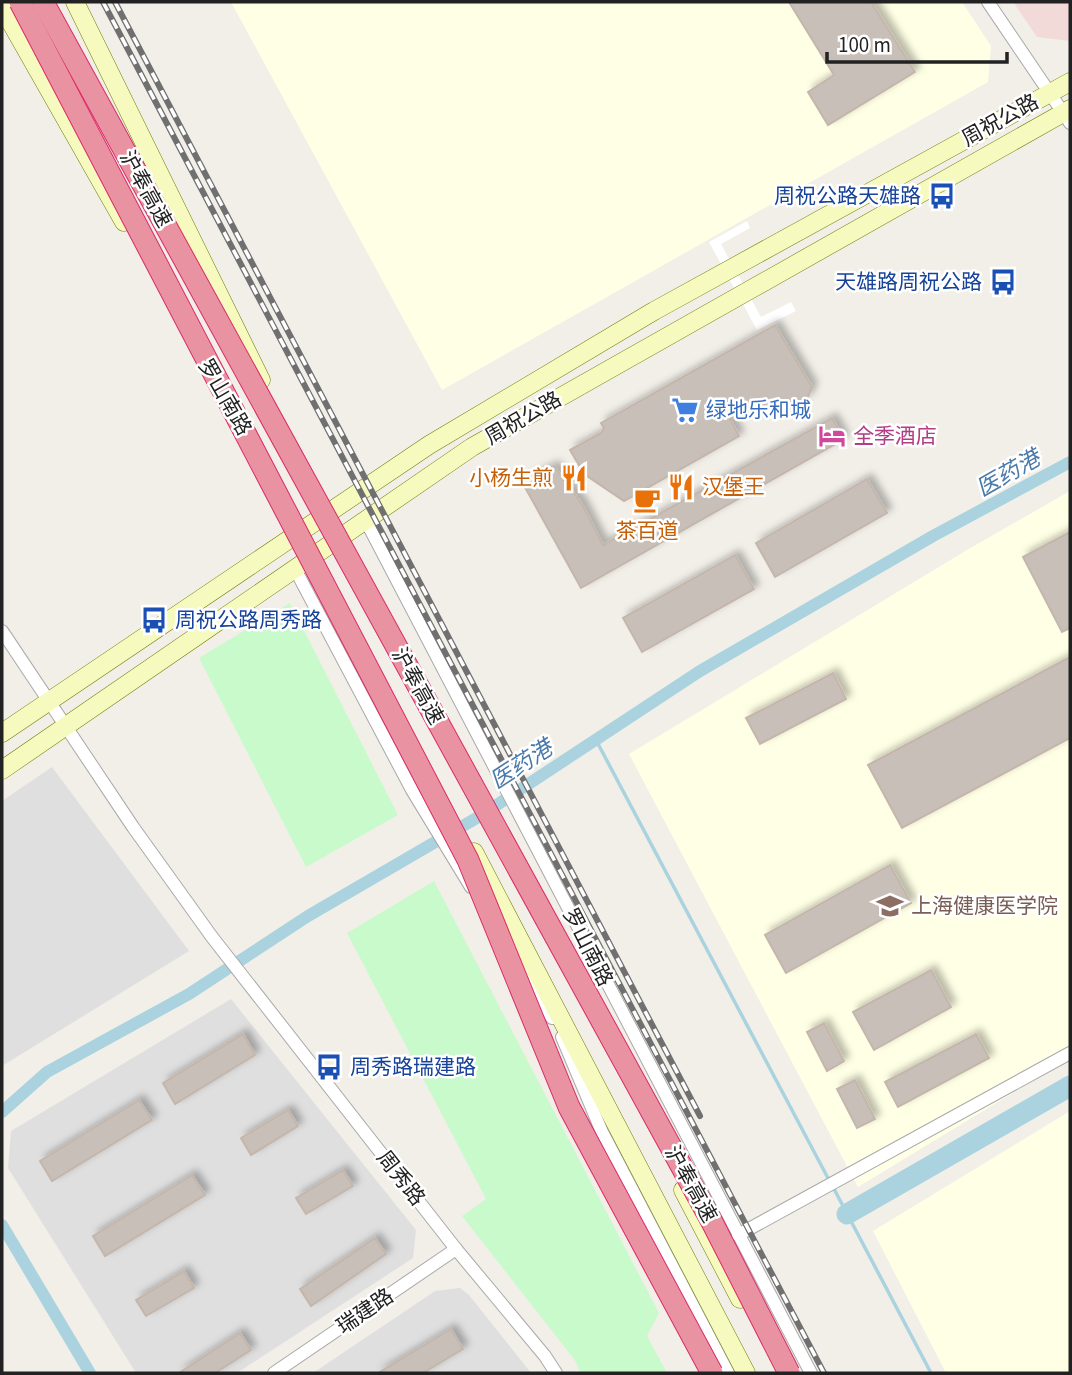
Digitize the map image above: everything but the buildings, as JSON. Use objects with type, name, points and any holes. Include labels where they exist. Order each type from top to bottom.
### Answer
[{"type":"highway","name":"沪奉高速","points":[[20,2],[468,860],[569,1107],[712,1373]]},
{"type":"highway","name":"沪奉高速","points":[[43,2],[712,1222],[789,1373]]},
{"type":"main road","name":"罗山南路","points":[[75,2],[327,514],[500,838],[778,1373]]},
{"type":"main road","name":"罗山南路","points":[[2,6],[316,555],[443,792],[746,1373]]},
{"type":"main road","name":"周祝公路","points":[[2,733],[429,444],[654,311],[1070,82]]},
{"type":"main road","name":"周祝公路","points":[[2,770],[472,447],[1068,115]]},
{"type":"street","points":[[2,6],[7,2]]},
{"type":"street","points":[[988,2],[1068,115]]},
{"type":"street","name":"罗山南路","points":[[366,521],[811,1373]]},
{"type":"street","points":[[295,569],[421,805],[562,1035],[602,1132],[728,1373]]},
{"type":"street","points":[[2,631],[66,727]]},
{"type":"street","name":"周秀路","points":[[66,727],[167,876],[212,937],[456,1249],[539,1348],[556,1373]]},
{"type":"street","points":[[738,1235],[1070,1053]]},
{"type":"street","name":"瑞建路","points":[[274,1373],[456,1249]]},
{"type":"shaded area","points":[[231,2],[962,2],[991,46],[988,82],[442,390]]},
{"type":"shaded area","points":[[1013,2],[1070,2],[1070,41],[1037,37]]},
{"type":"shaded area","name":"上海健康医学院","points":[[1070,491],[1070,1058],[858,1187],[629,754]]},
{"type":"shaded area","points":[[52,767],[189,951],[2,1066],[2,801]]},
{"type":"shaded area","points":[[231,999],[416,1230],[413,1258],[237,1373],[136,1373],[8,1168],[11,1131]]},
{"type":"shaded area","points":[[1070,1111],[1070,1373],[946,1373],[873,1231]]},
{"type":"shaded area","points":[[460,1288],[469,1295],[531,1373],[313,1373],[435,1291]]},
{"type":"green space","points":[[290,603],[398,815],[306,867],[199,658]]},
{"type":"green space","points":[[434,881],[659,1313],[647,1336],[667,1373],[581,1373],[574,1359],[462,1216],[486,1199],[347,933]]},
{"type":"pier","points":[[747,221],[750,228],[721,244],[761,317],[791,302],[796,311],[757,330],[709,242]]},
{"type":"waterway","name":"医药港","points":[[2,1112],[47,1072],[189,994],[308,916],[480,816],[700,671],[933,536],[1070,462]]},
{"type":"waterway","points":[[596,740],[829,1180]]},
{"type":"waterway","points":[[847,1214],[1070,1086]]},
{"type":"waterway","points":[[833,1187],[931,1373]]},
{"type":"waterway","points":[[2,1225],[90,1373]]},
{"type":"railway","points":[[103,2],[824,1373]]},
{"type":"railway","points":[[115,2],[700,1116]]},
{"type":"place","name":"周祝公路天雄路","points":[[942,196]]},
{"type":"place","name":"天雄路周祝公路","points":[[1003,282]]},
{"type":"place","name":"绿地乐和城","points":[[685,410]]},
{"type":"place","name":"全季酒店","points":[[832,436]]},
{"type":"place","name":"小杨生煎","points":[[574,478]]},
{"type":"place","name":"汉堡王","points":[[681,487]]},
{"type":"place","name":"茶百道","points":[[647,500]]},
{"type":"place","name":"周祝公路周秀路","points":[[154,620]]},
{"type":"place","name":"上海健康医学院","points":[[890,906]]},
{"type":"place","name":"周秀路瑞建路","points":[[329,1067]]}]
